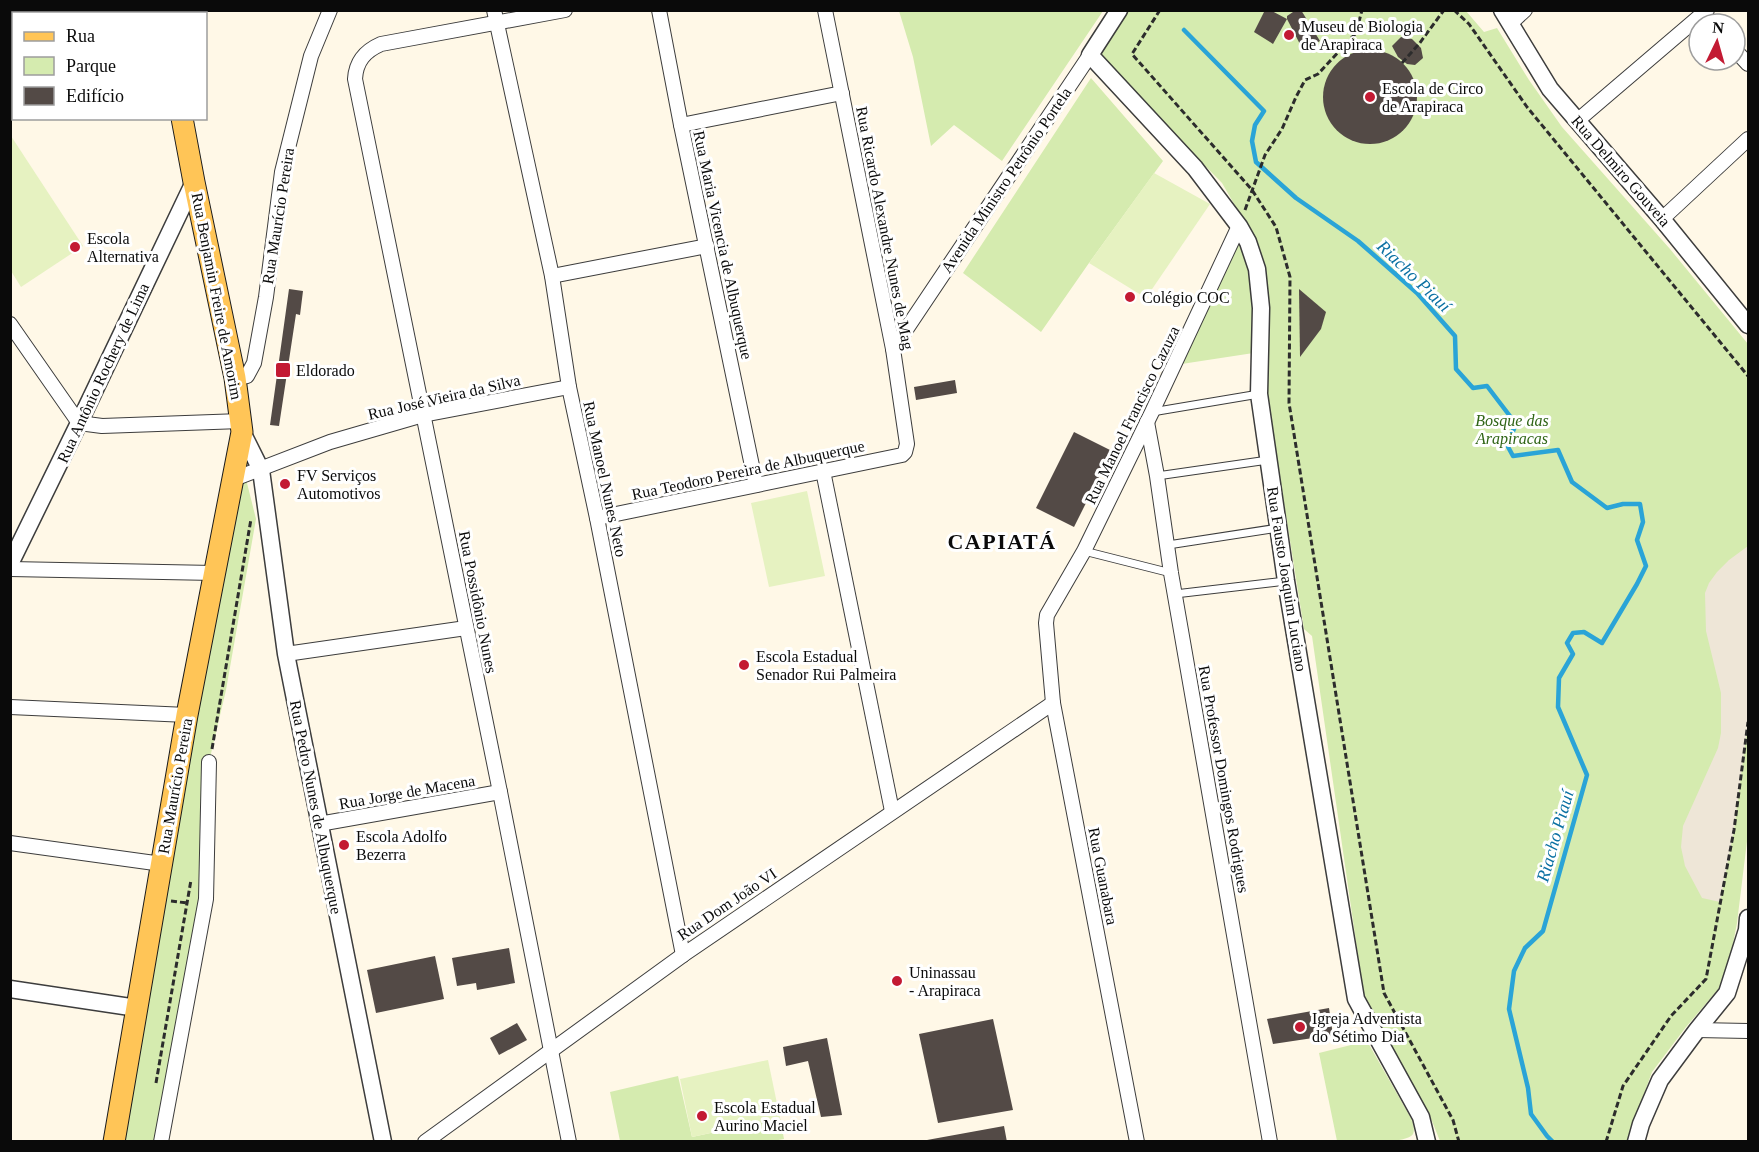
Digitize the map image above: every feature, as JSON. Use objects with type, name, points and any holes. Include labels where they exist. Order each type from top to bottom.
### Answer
[{"type":"main road","name":"Rua Benjamin Freire de Amorim","points":[[182,120],[235,378],[242,426]]},
{"type":"main road","name":"Rua Maurício Pereira","points":[[114,1142],[187,715],[234,479],[242,426]]},
{"type":"street","name":"Rua Maurício Pereira","points":[[235,378],[247,376],[254,363],[266,297],[282,171],[311,56],[330,10]]},
{"type":"street","points":[[495,17],[565,10]]},
{"type":"street","name":"Rua Maria Vicencia de Albuquerque","points":[[660,10],[681,125],[756,485]]},
{"type":"street","name":"Rua Ricardo Alexandre Nunes de Mag","points":[[825,10],[893,349],[907,444],[905,452]]},
{"type":"street","name":"Avenida Ministro Petrônio Portela","points":[[893,349],[1119,10]]},
{"type":"street","points":[[1507,17],[1525,10]]},
{"type":"street","name":"Rua Possidônio Nunes","points":[[495,17],[381,44],[369,49],[361,57],[355,79],[569,1142]]},
{"type":"street","name":"Rua Manoel Nunes Neto","points":[[495,17],[552,276],[569,387],[597,518],[682,955]]},
{"type":"street","name":"Rua Delmiro Gouveia","points":[[1507,17],[1550,89],[1662,219],[1749,326]]},
{"type":"street","points":[[1577,121],[1687,29]]},
{"type":"street","name":"Rua Fausto Joaquim Luciano","points":[[1090,55],[1195,168],[1239,226],[1248,242],[1257,269],[1261,308],[1259,394],[1286,581],[1356,999],[1421,1117],[1427,1142]]},
{"type":"street","points":[[681,125],[842,93]]},
{"type":"street","points":[[1662,219],[1749,139]]},
{"type":"street","name":"Rua Antônio Rochery de Lima","points":[[10,564],[194,182]]},
{"type":"street","name":"Rua Manoel Francisco Cazuza","points":[[1047,615],[1084,551],[1150,417],[1239,226]]},
{"type":"street","points":[[552,276],[707,246]]},
{"type":"street","points":[[10,324],[79,423],[102,426],[242,426]]},
{"type":"street","name":"Rua José Vieira da Silva","points":[[234,479],[330,442],[423,415],[569,387]]},
{"type":"street","name":"Rua Professor Domingos Rodrigues","points":[[1150,417],[1171,573],[1270,1142]]},
{"type":"street","name":"Rua Benjamin Freire de Amorim","points":[[242,426],[261,470]]},
{"type":"street","name":"Rua Teodoro Pereira de Albuquerque","points":[[597,518],[902,455],[905,452]]},
{"type":"street","name":"Rua Pedro Nunes de Albuquerque","points":[[261,470],[286,654],[383,1142]]},
{"type":"street","points":[[823,471],[892,812]]},
{"type":"street","points":[[10,569],[214,573]]},
{"type":"street","name":"Rua Guanabara","points":[[1047,615],[1053,703],[1137,1142]]},
{"type":"street","points":[[286,654],[466,628]]},
{"type":"street","name":"Rua Dom João VI","points":[[425,1142],[682,955],[1053,703]]},
{"type":"street","points":[[10,707],[187,715]]},
{"type":"street","points":[[161,1142],[206,899],[209,762]]},
{"type":"street","name":"Rua Jorge de Macena","points":[[319,824],[500,792]]},
{"type":"street","points":[[10,843],[162,864]]},
{"type":"street","points":[[1748,924],[1749,949]]},
{"type":"street","points":[[1636,1142],[1641,1124],[1660,1080],[1727,993],[1748,924]]},
{"type":"street","points":[[10,989],[137,1008]]},
{"type":"street","points":[[1697,1030],[1749,1031]]},
{"type":"lane","points":[[1150,417],[1259,394]]},
{"type":"lane","points":[[1157,476],[1268,460]]},
{"type":"lane","points":[[1168,545],[1278,528]]},
{"type":"lane","points":[[1084,551],[1171,573]]},
{"type":"lane","points":[[1175,594],[1286,581]]},
{"type":"path","points":[[1160,10],[1132,54],[1252,190],[1276,227],[1290,277],[1289,403],[1384,993],[1453,1120],[1459,1142]]},
{"type":"path","points":[[1252,190],[1265,155],[1282,129],[1305,80],[1318,74],[1356,33],[1362,10]]},
{"type":"path","points":[[1402,63],[1444,10]]},
{"type":"path","points":[[1454,10],[1469,24],[1527,107],[1749,376]]},
{"type":"path","points":[[1606,1142],[1623,1086],[1671,1016],[1706,979],[1734,830],[1749,722]]},
{"type":"green space","points":[[899,10],[1103,11],[1002,161],[954,125],[931,146],[913,57]]},
{"type":"green space","name":"Bosque das Arapiracas","points":[[1126,11],[1466,11],[1484,32],[1497,28],[1562,127],[1670,249],[1748,344],[1748,833],[1737,923],[1726,980],[1652,1072],[1627,1141],[1440,1141],[1428,1111],[1365,1004],[1312,636],[1304,629],[1267,395],[1267,289],[1260,249],[1222,183],[1096,55]]},
{"type":"green space","points":[[1091,78],[1163,161],[1041,332],[963,273]]},
{"type":"green space","points":[[11,136],[83,246],[21,287],[11,271]]},
{"type":"green space","points":[[1154,173],[1210,204],[1146,298],[1089,263]]},
{"type":"green space","points":[[1239,226],[1248,242],[1260,352],[1175,365]]},
{"type":"green space","points":[[245,475],[256,519],[226,690],[209,762],[206,899],[161,1141],[114,1142],[187,715]]},
{"type":"green space","points":[[807,491],[825,576],[769,587],[751,503]]},
{"type":"green space","points":[[1367,1041],[1412,1120],[1414,1132],[1408,1138],[1377,1142],[1337,1141],[1319,1053]]},
{"type":"green space","points":[[768,1060],[780,1118],[692,1137],[680,1079]]},
{"type":"green space","points":[[678,1076],[692,1137],[780,1118],[784,1139],[767,1142],[620,1141],[610,1092]]},
{"type":"shaded area","points":[[1748,546],[1748,722],[1734,830],[1720,902],[1702,898],[1685,866],[1681,847],[1683,826],[1718,748],[1721,733],[1721,693],[1706,631],[1705,593],[1717,572]]},
{"type":"building","points":[[1265,10],[1270,10],[1287,19],[1273,44],[1254,32]]},
{"type":"building","points":[[1296,10],[1301,10],[1320,41],[1303,50],[1287,16]]},
{"type":"building","points":[[1401,37],[1412,39],[1421,48],[1423,58],[1415,65],[1407,64],[1398,57],[1392,46]]},
{"type":"building","name":"Escola de Circo de Arapiraca","points":[[1370,50],[1388,53],[1403,64],[1414,79],[1417,97],[1414,115],[1403,130],[1388,141],[1370,144],[1352,141],[1337,130],[1326,115],[1323,97],[1326,79],[1337,64],[1352,53]]},
{"type":"building","name":"Eldorado","points":[[289,289],[303,291],[300,315],[296,314],[279,426],[270,425]]},
{"type":"building","points":[[1299,289],[1326,312],[1321,329],[1300,357]]},
{"type":"building","points":[[955,380],[957,393],[916,400],[914,387]]},
{"type":"building","points":[[1074,432],[1112,451],[1074,527],[1036,508]]},
{"type":"building","points":[[509,948],[515,983],[477,990],[476,983],[457,986],[452,958]]},
{"type":"building","points":[[435,956],[444,999],[376,1013],[367,970]]},
{"type":"building","name":"Igreja Adventista do Sétimo Dia","points":[[1329,1008],[1333,1035],[1273,1044],[1267,1019]]},
{"type":"building","points":[[993,1019],[1013,1110],[938,1123],[919,1034]]},
{"type":"building","points":[[517,1023],[527,1040],[499,1055],[490,1038]]},
{"type":"building","points":[[827,1038],[842,1115],[821,1117],[808,1061],[786,1066],[783,1047]]},
{"type":"building","points":[[1004,1126],[1007,1142],[927,1142],[927,1140]]},
{"type":"waterway","name":"Riacho Piauí","points":[[1184,30],[1264,111],[1255,125],[1252,141],[1256,162],[1296,198],[1358,241],[1417,293],[1455,336],[1456,369],[1473,388],[1487,386],[1516,424],[1507,445],[1513,456],[1558,450],[1572,482],[1607,508],[1623,504],[1640,504],[1643,522],[1637,540],[1646,566],[1637,584],[1602,643],[1584,632],[1573,633],[1567,643],[1573,654],[1559,678],[1558,707],[1587,775],[1543,931],[1525,948],[1514,971],[1509,1009],[1528,1088],[1531,1114],[1553,1142]]},
{"type":"place","name":"Museu de Biologia de Arapiraca","points":[[1289,35]]},
{"type":"place","name":"Escola de Circo de Arapiraca","points":[[1370,97]]},
{"type":"place","name":"Escola Alternativa","points":[[75,247]]},
{"type":"place","name":"Colégio COC","points":[[1130,297]]},
{"type":"place","name":"Eldorado","points":[[283,370]]},
{"type":"place","name":"FV Serviços Automotivos","points":[[285,484]]},
{"type":"place","name":"Escola Estadual Senador Rui Palmeira","points":[[744,665]]},
{"type":"place","name":"Escola Adolfo Bezerra","points":[[344,845]]},
{"type":"place","name":"Uninassau - Arapiraca","points":[[897,981]]},
{"type":"place","name":"Igreja Adventista do Sétimo Dia","points":[[1300,1027]]},
{"type":"place","name":"Escola Estadual Aurino Maciel","points":[[702,1116]]},
{"type":"district","name":"CAPIATÁ","points":[[1002,541]]}]
